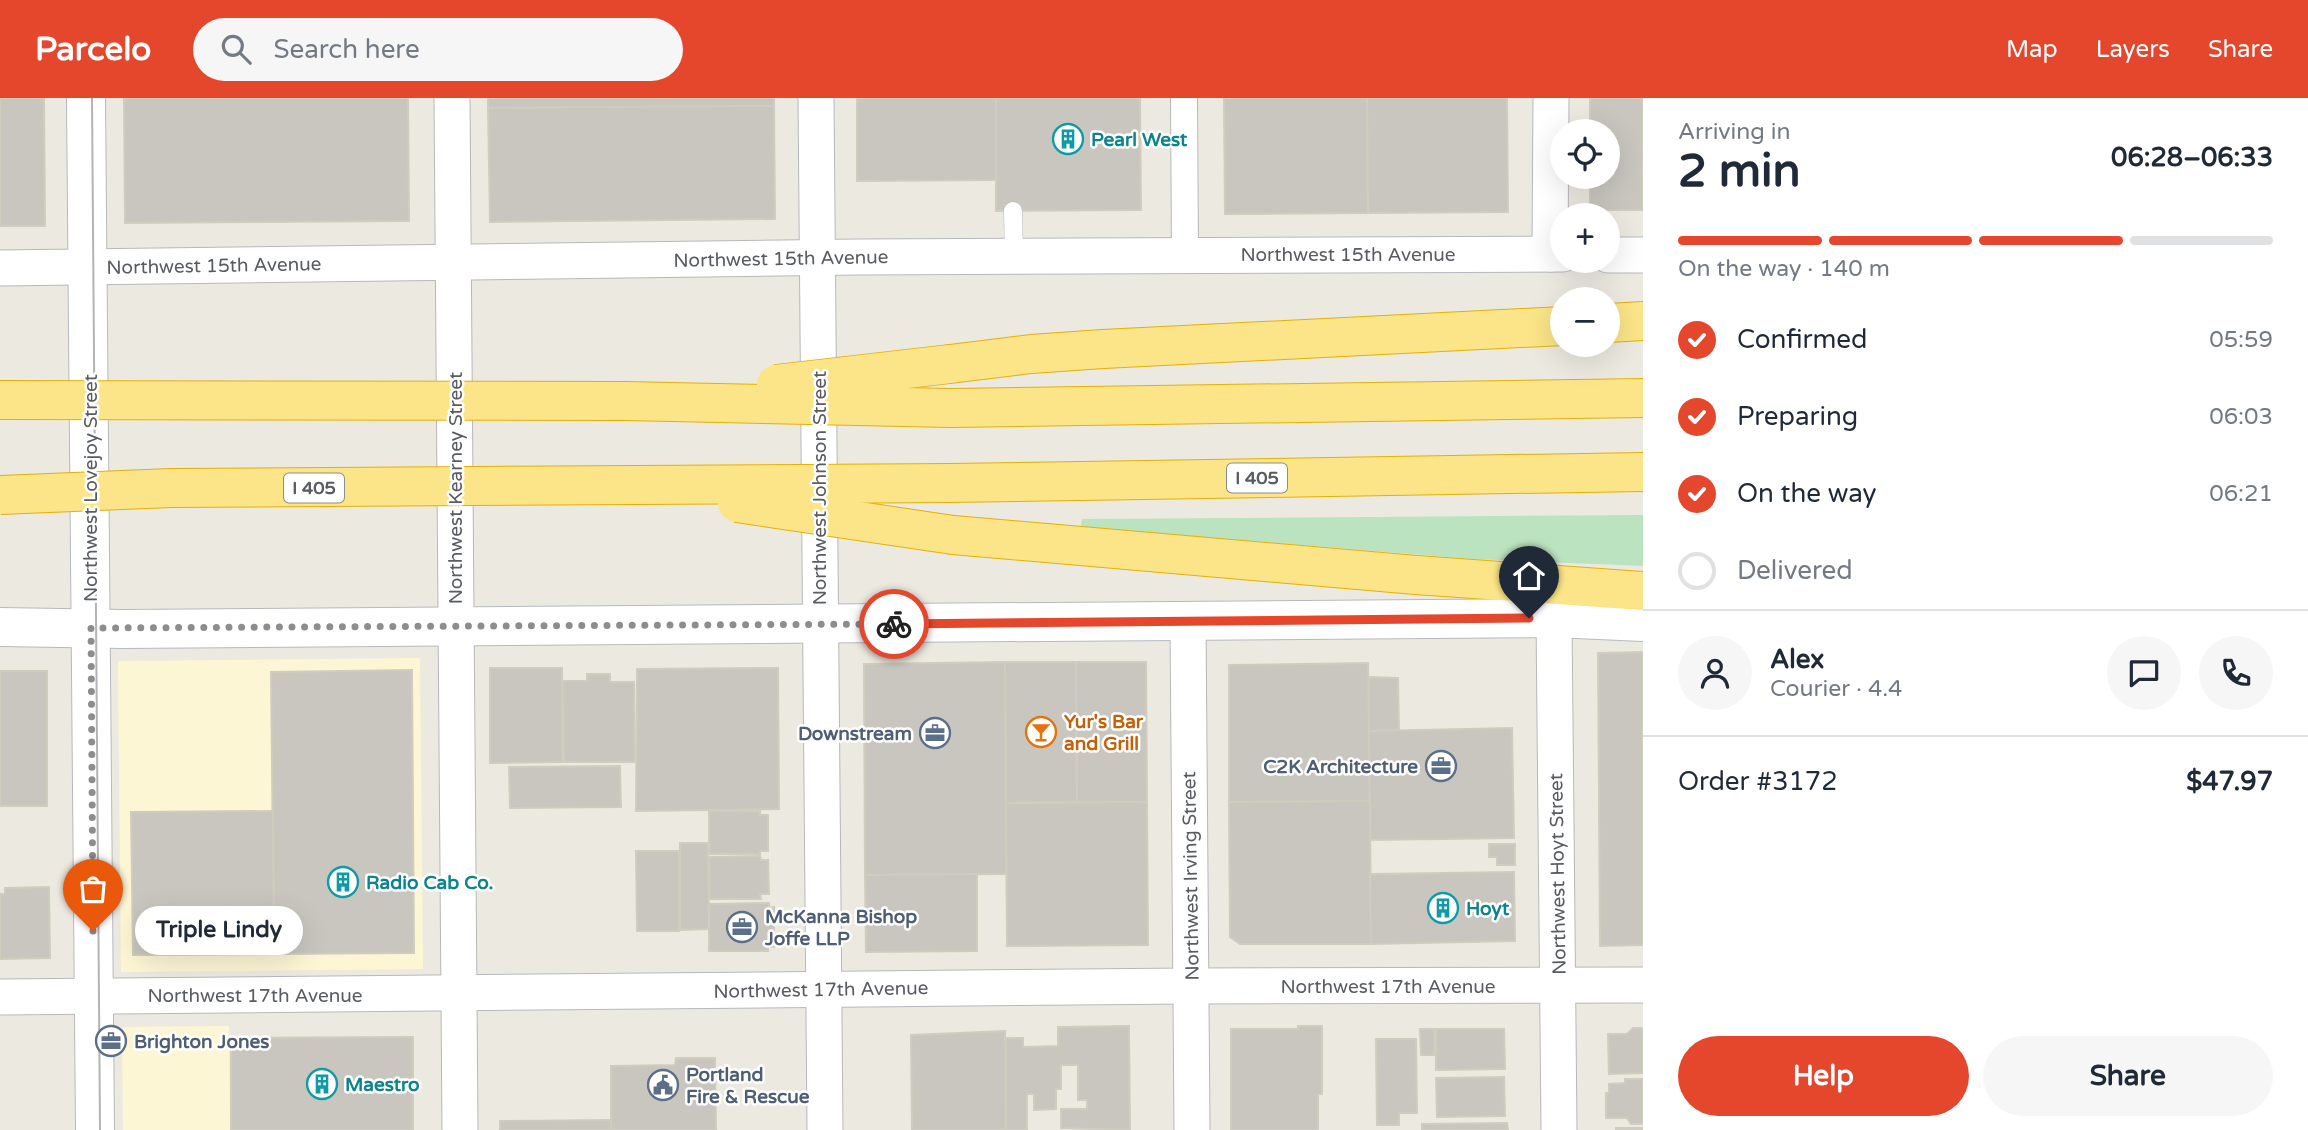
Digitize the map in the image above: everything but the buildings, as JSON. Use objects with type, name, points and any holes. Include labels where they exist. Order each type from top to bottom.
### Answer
[{"type":"highway","points":[[1620,322],[1643,321]]},
{"type":"highway","points":[[625,401],[1031,354],[1550,327]]},
{"type":"highway","points":[[0,400],[625,401],[951,408],[1643,398]]},
{"type":"highway","name":"I 405","points":[[0,495],[171,488],[1643,475]]},
{"type":"highway","points":[[628,486],[953,535],[1416,575],[1643,591]]},
{"type":"main road","name":"Northwest Lovejoy Street","points":[[86,98],[95,1130]]},
{"type":"main road","points":[[0,627],[820,625],[1554,618],[1643,622]]},
{"type":"street","name":"Northwest Kearney Street","points":[[452,98],[460,1130]]},
{"type":"street","name":"Northwest Johnson Street","points":[[816,98],[825,1130]]},
{"type":"street","points":[[1184,98],[1185,254]]},
{"type":"street","points":[[1550,98],[1554,203]]},
{"type":"street","name":"Northwest 15th Avenue","points":[[0,268],[818,257],[1550,254]]},
{"type":"street","points":[[1620,254],[1643,254]]},
{"type":"street","name":"Northwest Hoyt Street","points":[[1554,618],[1559,1130]]},
{"type":"street","name":"Northwest Irving Street","points":[[1188,621],[1192,1130]]},
{"type":"street","name":"Northwest 17th Avenue","points":[[0,997],[1191,986],[1643,985]]},
{"type":"lane","points":[[1013,211],[1014,256]]},
{"type":"shaded area","points":[[420,658],[423,969],[121,972],[118,661]]},
{"type":"shaded area","points":[[229,1026],[230,1130],[123,1130],[122,1027]]},
{"type":"green space","points":[[1643,515],[1643,566],[1472,559],[1081,527],[1082,519]]},
{"type":"tram line","points":[[92,98],[100,1130]]},
{"type":"way so far","points":[[93,931],[91,628],[894,624]]},
{"type":"place","name":"Pearl West","points":[[1068,139]]},
{"type":"place","name":"Yur's Bar and Grill","points":[[1041,732]]},
{"type":"place","name":"Downstream","points":[[935,733]]},
{"type":"place","name":"C2K Architecture","points":[[1441,766]]},
{"type":"place","name":"Radio Cab Co.","points":[[343,882]]},
{"type":"place","name":"Hoyt","points":[[1443,908]]},
{"type":"place","name":"McKanna Bishop Joffe LLP","points":[[742,927]]},
{"type":"place","name":"Triple Lindy","points":[[93,931]]},
{"type":"place","name":"Brighton Jones","points":[[111,1041]]},
{"type":"place","name":"Maestro","points":[[322,1084]]},
{"type":"place","name":"Portland Fire & Rescue","points":[[663,1085]]},
{"type":"route","points":[[894,624],[1529,618]]}]
